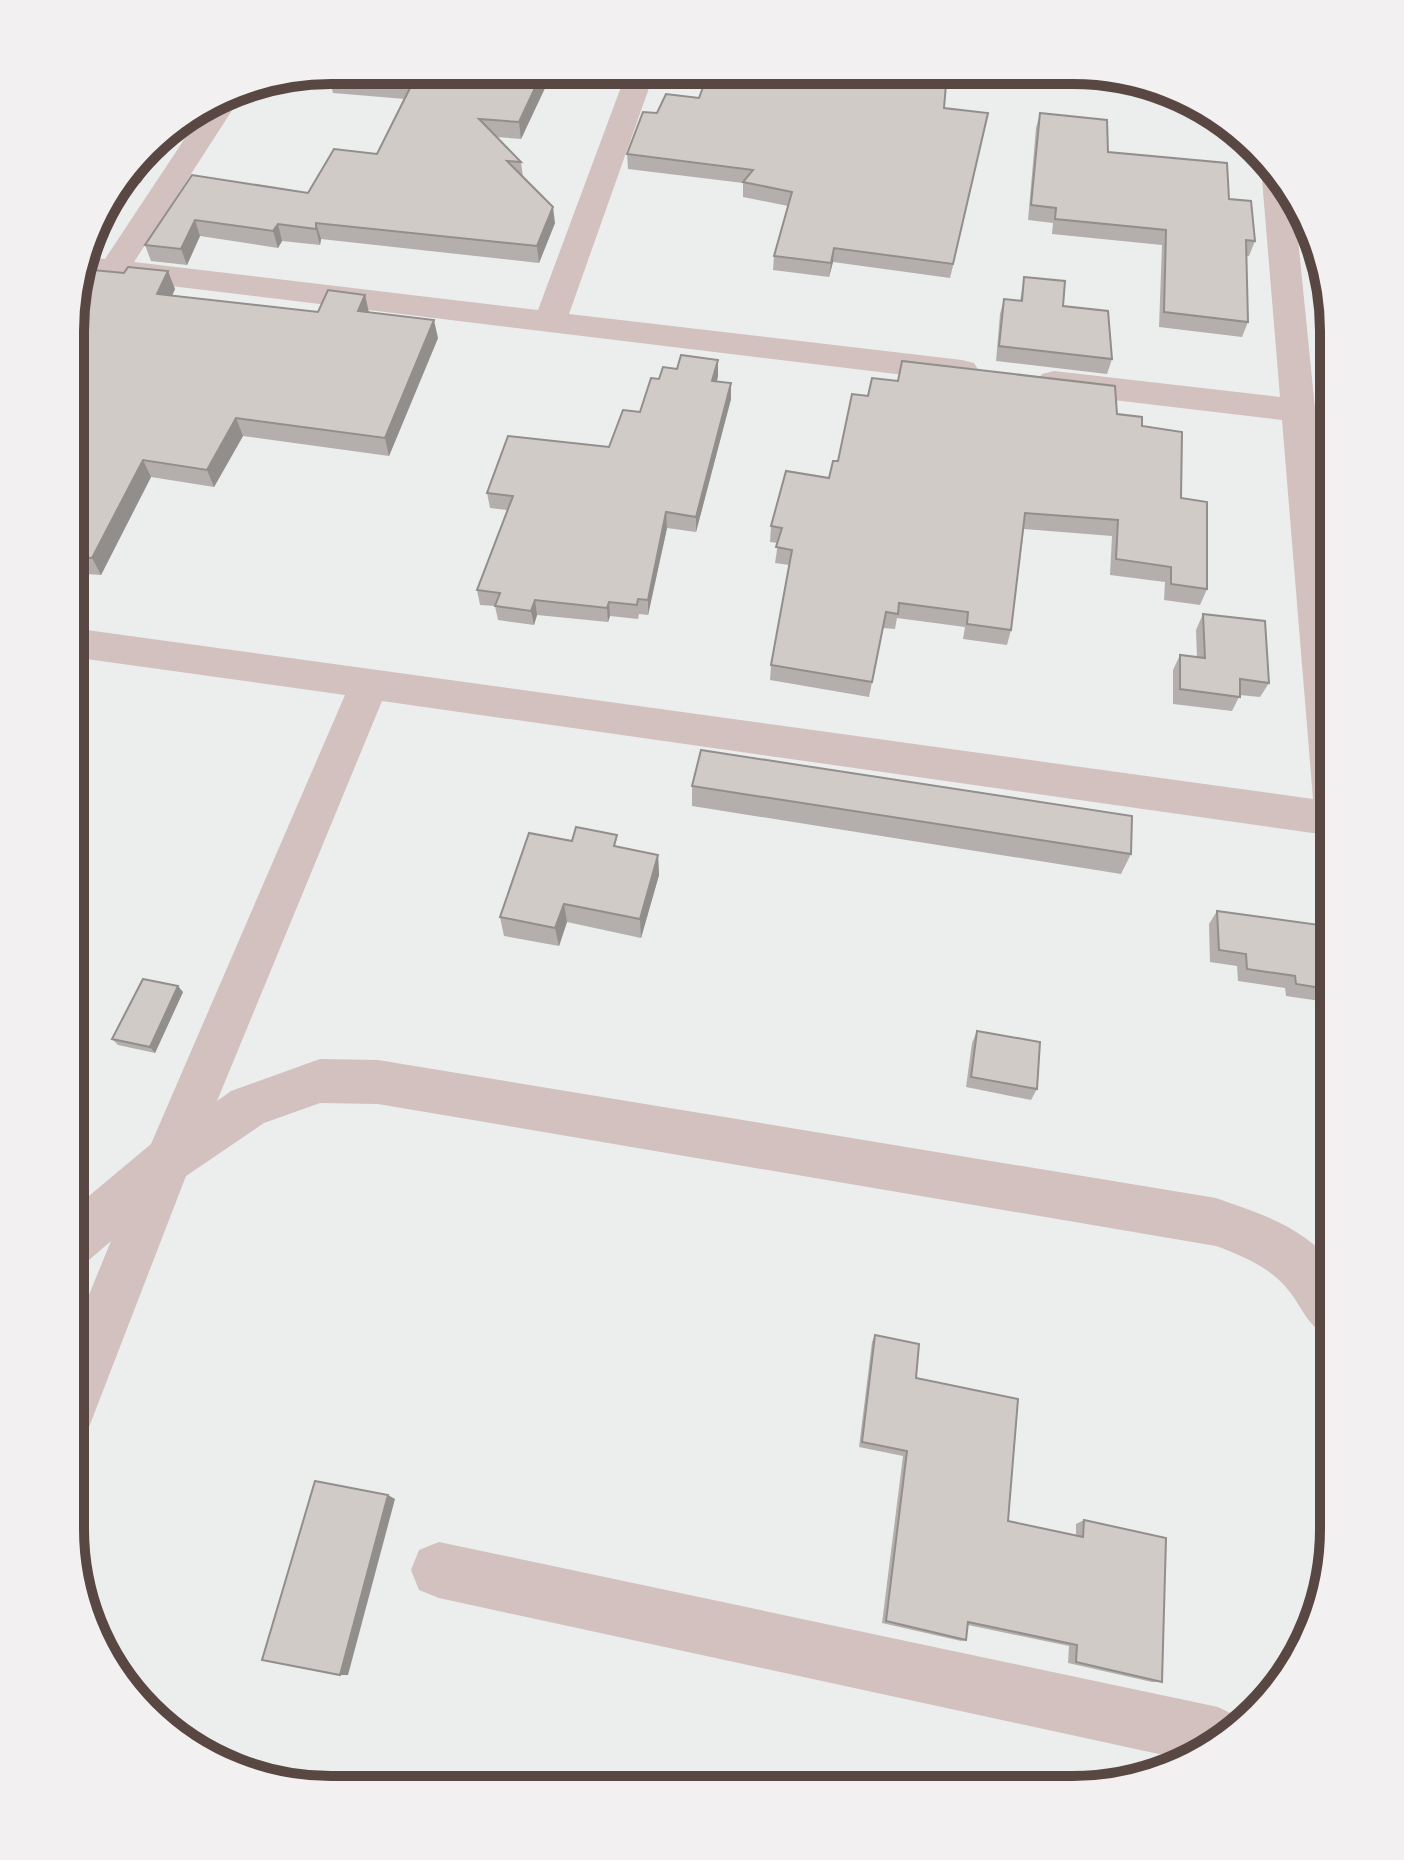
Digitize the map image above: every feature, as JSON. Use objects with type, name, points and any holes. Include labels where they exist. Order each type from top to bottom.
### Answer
[{"type":"street","points":[[550,321],[636,85]]},
{"type":"street","points":[[98,268],[213,114]]},
{"type":"street","points":[[1278,195],[1320,650]]},
{"type":"street","points":[[98,268],[1298,411]]},
{"type":"street","points":[[84,644],[1320,817]]},
{"type":"street","points":[[84,1373],[168,1160],[370,683]]},
{"type":"street","points":[[84,1232],[168,1160],[248,1107],[320,1081],[378,1082],[1216,1222],[1265,1240],[1297,1259],[1319,1286]]},
{"type":"street","points":[[439,1570],[1208,1735]]},
{"type":"building","points":[[704,84],[946,84],[944,108],[988,113],[953,264],[834,248],[831,263],[774,256],[792,192],[743,182],[753,170],[627,154],[643,112],[657,113],[666,94],[699,98]]},
{"type":"building","points":[[412,85],[537,85],[519,122],[479,119],[521,162],[507,161],[553,207],[537,246],[316,223],[316,229],[278,224],[273,231],[195,220],[181,249],[145,245],[192,175],[308,193],[334,149],[377,154]]},
{"type":"building","points":[[1040,113],[1107,120],[1108,152],[1227,163],[1229,199],[1251,201],[1255,241],[1246,240],[1248,322],[1164,312],[1166,230],[1055,219],[1056,208],[1031,205]]},
{"type":"building","points":[[128,267],[168,271],[157,294],[318,312],[328,290],[365,295],[358,311],[434,320],[385,438],[236,418],[207,470],[143,460],[92,558],[84,558],[86,299],[92,270],[124,273]]},
{"type":"building","points":[[1024,277],[1065,281],[1063,306],[1108,311],[1112,359],[999,346],[1004,299],[1022,301]]},
{"type":"building","points":[[681,355],[718,360],[712,381],[731,383],[696,517],[666,512],[648,600],[638,599],[637,605],[609,602],[607,608],[535,600],[531,611],[495,606],[500,593],[477,590],[513,496],[487,493],[508,436],[609,447],[623,410],[640,412],[651,378],[659,379],[663,367],[677,369]]},
{"type":"building","points":[[902,361],[1115,386],[1117,414],[1142,417],[1142,426],[1182,432],[1181,498],[1207,502],[1207,589],[1171,584],[1171,567],[1116,559],[1118,520],[1025,513],[1011,630],[967,624],[968,612],[899,603],[898,614],[886,612],[872,682],[771,665],[792,550],[776,547],[782,528],[771,526],[786,471],[829,478],[833,461],[838,461],[852,394],[868,396],[872,378],[898,381]]},
{"type":"building","points":[[1203,614],[1265,621],[1269,683],[1240,679],[1240,697],[1180,689],[1180,655],[1205,658]]},
{"type":"building","points":[[701,750],[1132,816],[1131,854],[692,786]]},
{"type":"building","points":[[576,827],[617,835],[614,846],[658,855],[640,919],[564,904],[555,928],[500,917],[529,833],[572,841]]},
{"type":"building","points":[[1217,911],[1320,925],[1319,988],[1296,984],[1295,976],[1247,969],[1246,954],[1219,950]]},
{"type":"building","points":[[143,979],[178,986],[150,1047],[112,1039]]},
{"type":"building","points":[[977,1031],[1040,1042],[1037,1089],[971,1077]]},
{"type":"building","points":[[875,1335],[919,1344],[916,1378],[1018,1399],[1008,1521],[1083,1537],[1084,1520],[1166,1538],[1162,1682],[1076,1662],[1077,1645],[968,1622],[966,1640],[886,1621],[907,1451],[862,1442]]},
{"type":"building","points":[[315,1481],[388,1495],[340,1675],[262,1660]]}]
